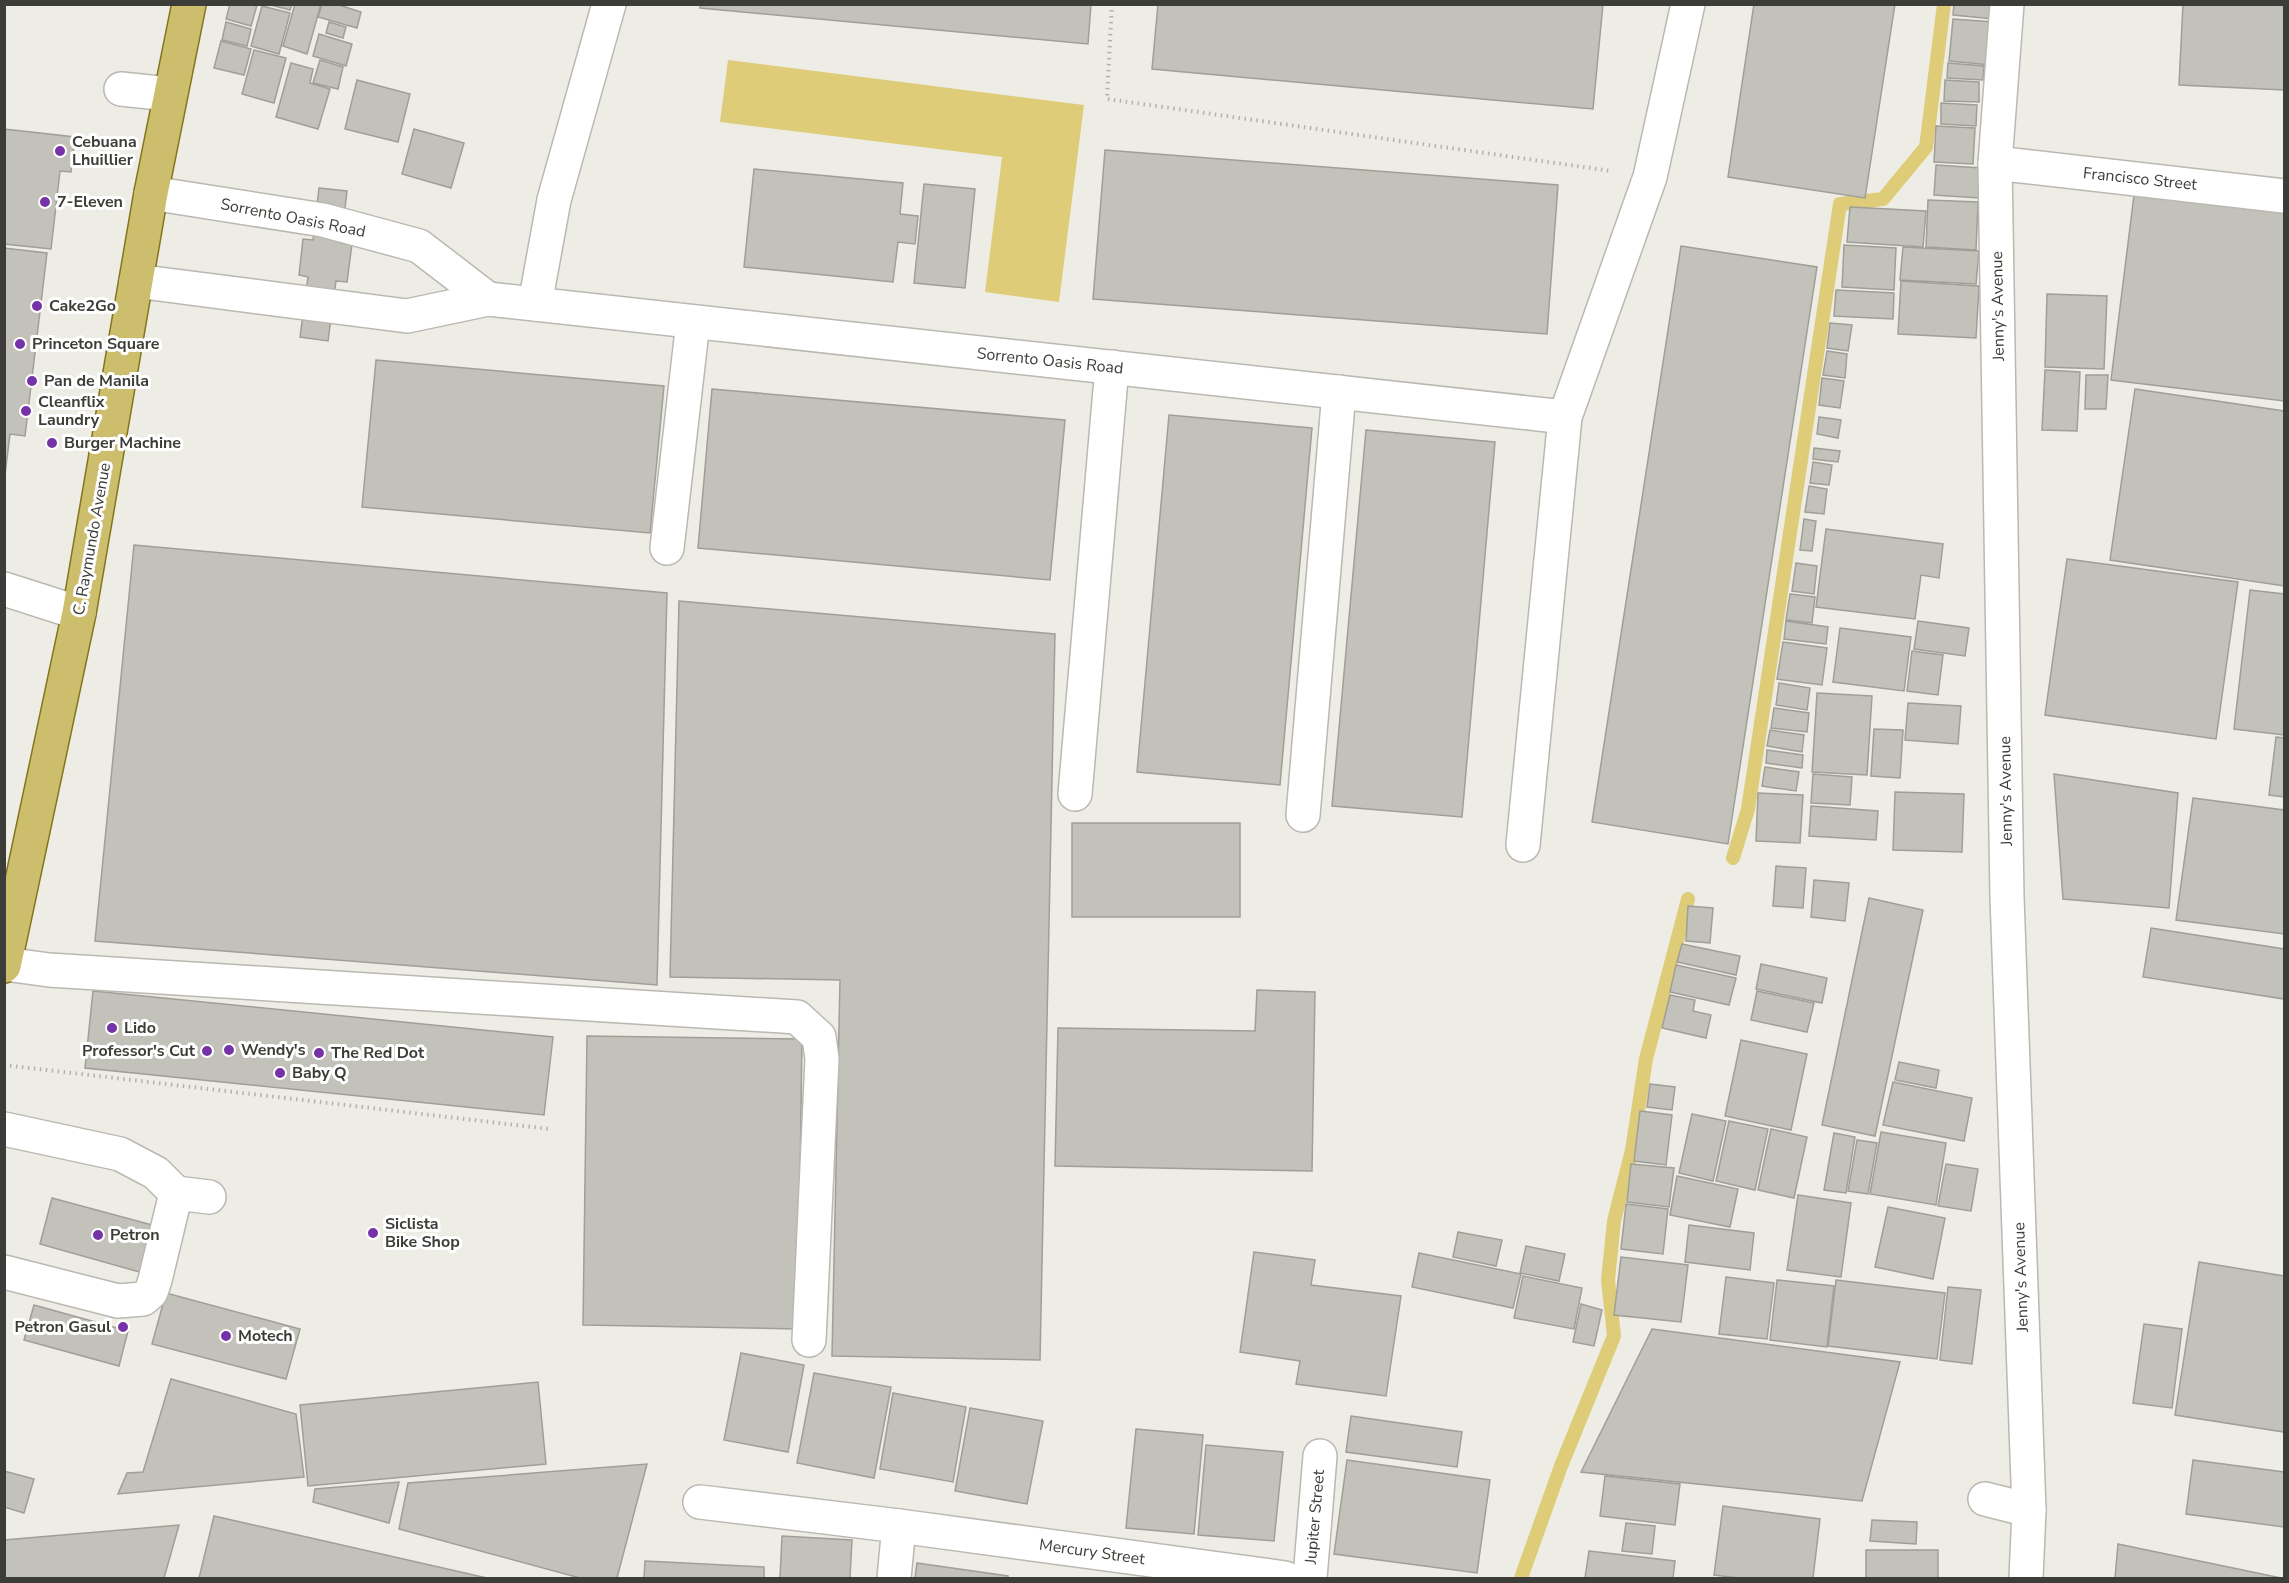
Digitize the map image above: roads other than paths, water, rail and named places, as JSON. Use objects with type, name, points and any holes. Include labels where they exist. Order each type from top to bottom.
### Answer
[{"type":"main road","name":"C. Raymundo Avenue","points":[[5,965],[79,612],[151,193],[169,94],[189,4]]},
{"type":"street","points":[[535,304],[554,200],[609,4]]},
{"type":"street","points":[[1523,845],[1565,417],[1650,177],[1688,4]]},
{"type":"street","name":"Jenny's Avenue","points":[[2007,4],[1995,163],[2007,886],[2029,1510],[2026,1578]]},
{"type":"street","points":[[121,89],[169,94]]},
{"type":"street","name":"Francisco Street","points":[[1995,163],[2284,196]]},
{"type":"street","name":"Sorrento Oasis Road","points":[[151,193],[323,220],[419,246],[488,299]]},
{"type":"street","name":"Sorrento Oasis Road","points":[[136,280],[407,316],[488,299],[1565,417]]},
{"type":"street","points":[[667,548],[693,322]]},
{"type":"street","points":[[1075,794],[1112,367]]},
{"type":"street","points":[[1303,815],[1339,392]]},
{"type":"street","points":[[4,589],[79,612]]},
{"type":"street","points":[[5,965],[49,970],[797,1017],[819,1037],[822,1059],[809,1341]]},
{"type":"street","points":[[4,1129],[120,1154],[156,1173],[176,1193],[209,1197]]},
{"type":"street","points":[[4,1272],[118,1302],[143,1299],[151,1292],[155,1280],[176,1193]]},
{"type":"street","name":"Jupiter Street","points":[[1310,1578],[1320,1456]]},
{"type":"street","points":[[1985,1500],[2029,1510]]},
{"type":"street","name":"Mercury Street","points":[[700,1502],[899,1526],[1285,1578]]},
{"type":"street","points":[[894,1578],[899,1526]]},
{"type":"waterway","points":[[1733,858],[1748,809],[1840,204],[1883,199],[1926,147],[1944,4]]},
{"type":"waterway","points":[[1521,1578],[1561,1466],[1614,1336],[1608,1280],[1614,1221],[1632,1150],[1646,1059],[1688,899]]},
{"type":"place","name":"Cebuana Lhuillier","points":[[60,151]]},
{"type":"place","name":"7-Eleven","points":[[45,202]]},
{"type":"place","name":"Cake2Go","points":[[37,306]]},
{"type":"place","name":"Princeton Square","points":[[20,344]]},
{"type":"place","name":"Pan de Manila","points":[[32,381]]},
{"type":"place","name":"Cleanflix Laundry","points":[[26,411]]},
{"type":"place","name":"Burger Machine","points":[[52,443]]},
{"type":"place","name":"Lido","points":[[112,1028]]},
{"type":"place","name":"Wendy's","points":[[229,1050]]},
{"type":"place","name":"Professor's Cut","points":[[207,1051]]},
{"type":"place","name":"The Red Dot","points":[[319,1053]]},
{"type":"place","name":"Baby Q","points":[[280,1073]]},
{"type":"place","name":"Siclista Bike Shop","points":[[373,1233]]},
{"type":"place","name":"Petron","points":[[98,1235]]},
{"type":"place","name":"Petron Gasul","points":[[123,1327]]},
{"type":"place","name":"Motech","points":[[226,1336]]}]
